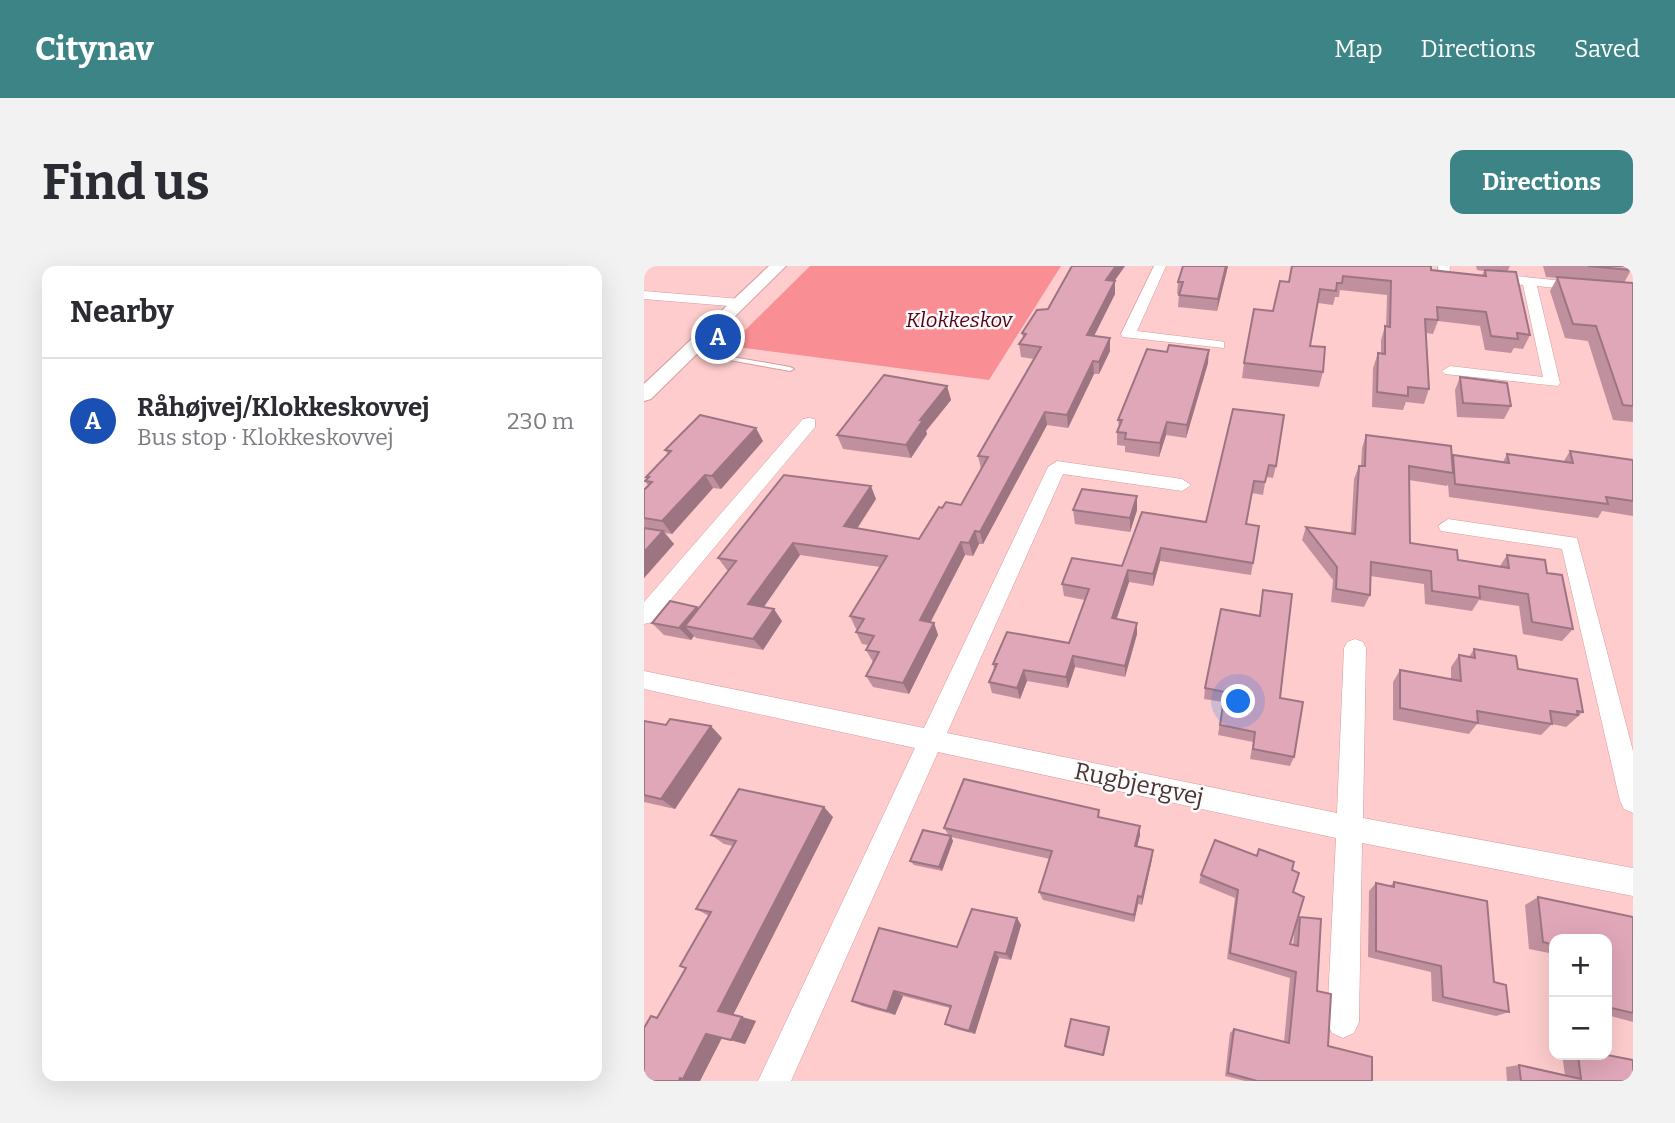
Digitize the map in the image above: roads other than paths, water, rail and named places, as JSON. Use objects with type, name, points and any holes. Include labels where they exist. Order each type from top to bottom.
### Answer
[{"type":"street","points":[[645,393],[778,266]]},
{"type":"street","points":[[1160,266],[1128,334],[1219,345]]},
{"type":"street","points":[[1449,272],[1633,292]]},
{"type":"street","points":[[1450,371],[1552,383],[1529,281]]},
{"type":"street","points":[[644,295],[741,303]]},
{"type":"street","points":[[644,616],[809,423]]},
{"type":"street","points":[[774,1081],[1057,467],[1182,485]]},
{"type":"street","points":[[1448,526],[1570,543],[1633,801]]},
{"type":"street","points":[[1343,1022],[1355,648]]},
{"type":"street","name":"Rugbjergvej","points":[[644,680],[1349,828],[1633,882]]},
{"type":"lane","points":[[690,351],[790,369]]},
{"type":"place","name":"Råhøjvej/Klokkeskovvej","points":[[718,337]]},
{"type":"park label","name":"Klokkeskov","points":[[959,320]]}]
